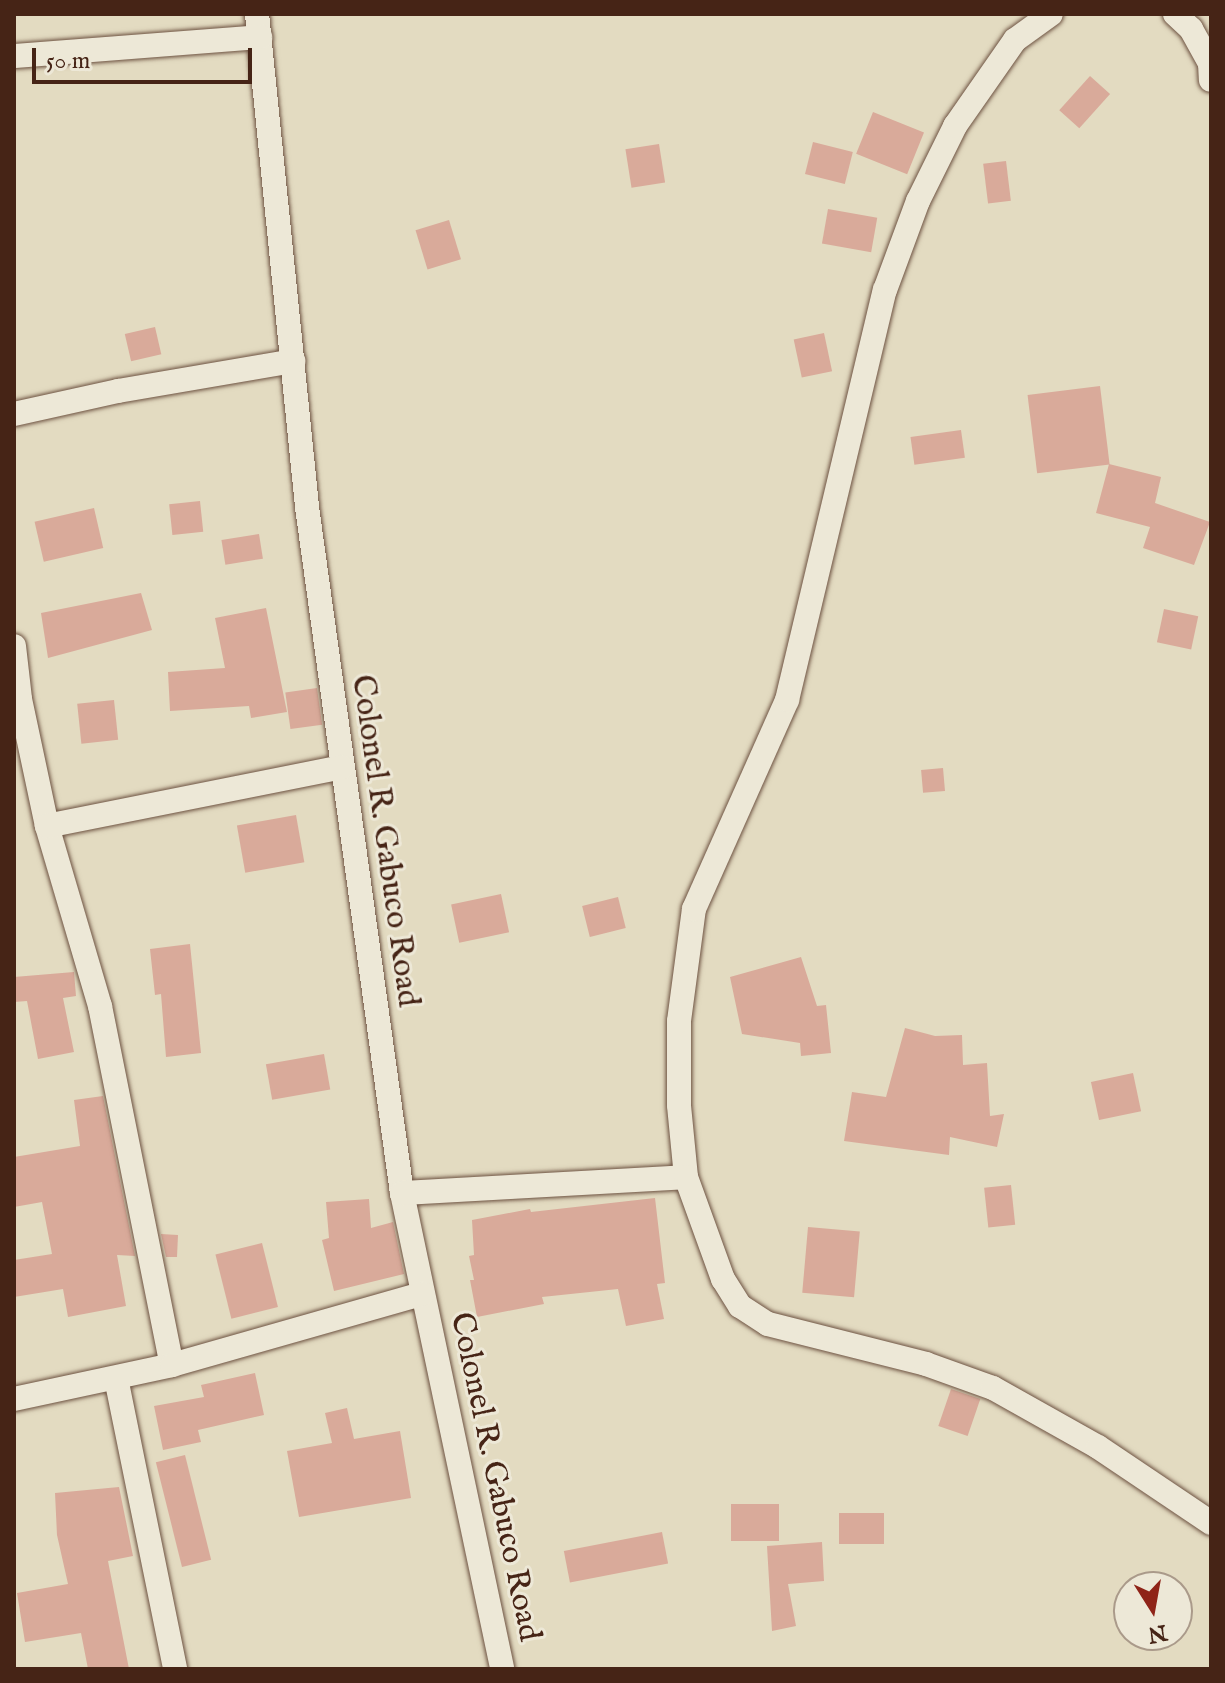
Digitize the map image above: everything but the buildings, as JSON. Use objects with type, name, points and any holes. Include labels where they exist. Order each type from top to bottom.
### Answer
[{"type":"street","points":[[1051,14],[1015,40],[955,126],[918,201],[885,290],[787,700],[694,909],[679,1021],[679,1105],[686,1177],[723,1279],[740,1306],[768,1324],[926,1364],[993,1388],[1098,1447],[1211,1523]]},
{"type":"street","points":[[1175,14],[1191,29],[1210,63],[1211,80]]},
{"type":"street","points":[[14,56],[259,25]]},
{"type":"street","name":"Colonel R. Gabuco Road","points":[[259,25],[307,507],[402,1193],[502,1669]]},
{"type":"street","points":[[14,414],[118,391],[293,361]]},
{"type":"street","points":[[14,646],[20,699],[47,826],[100,1006],[172,1365]]},
{"type":"street","points":[[47,826],[341,767]]},
{"type":"street","points":[[402,1193],[686,1177]]},
{"type":"street","points":[[14,1399],[172,1365],[422,1294]]},
{"type":"street","points":[[116,1378],[175,1669]]}]
